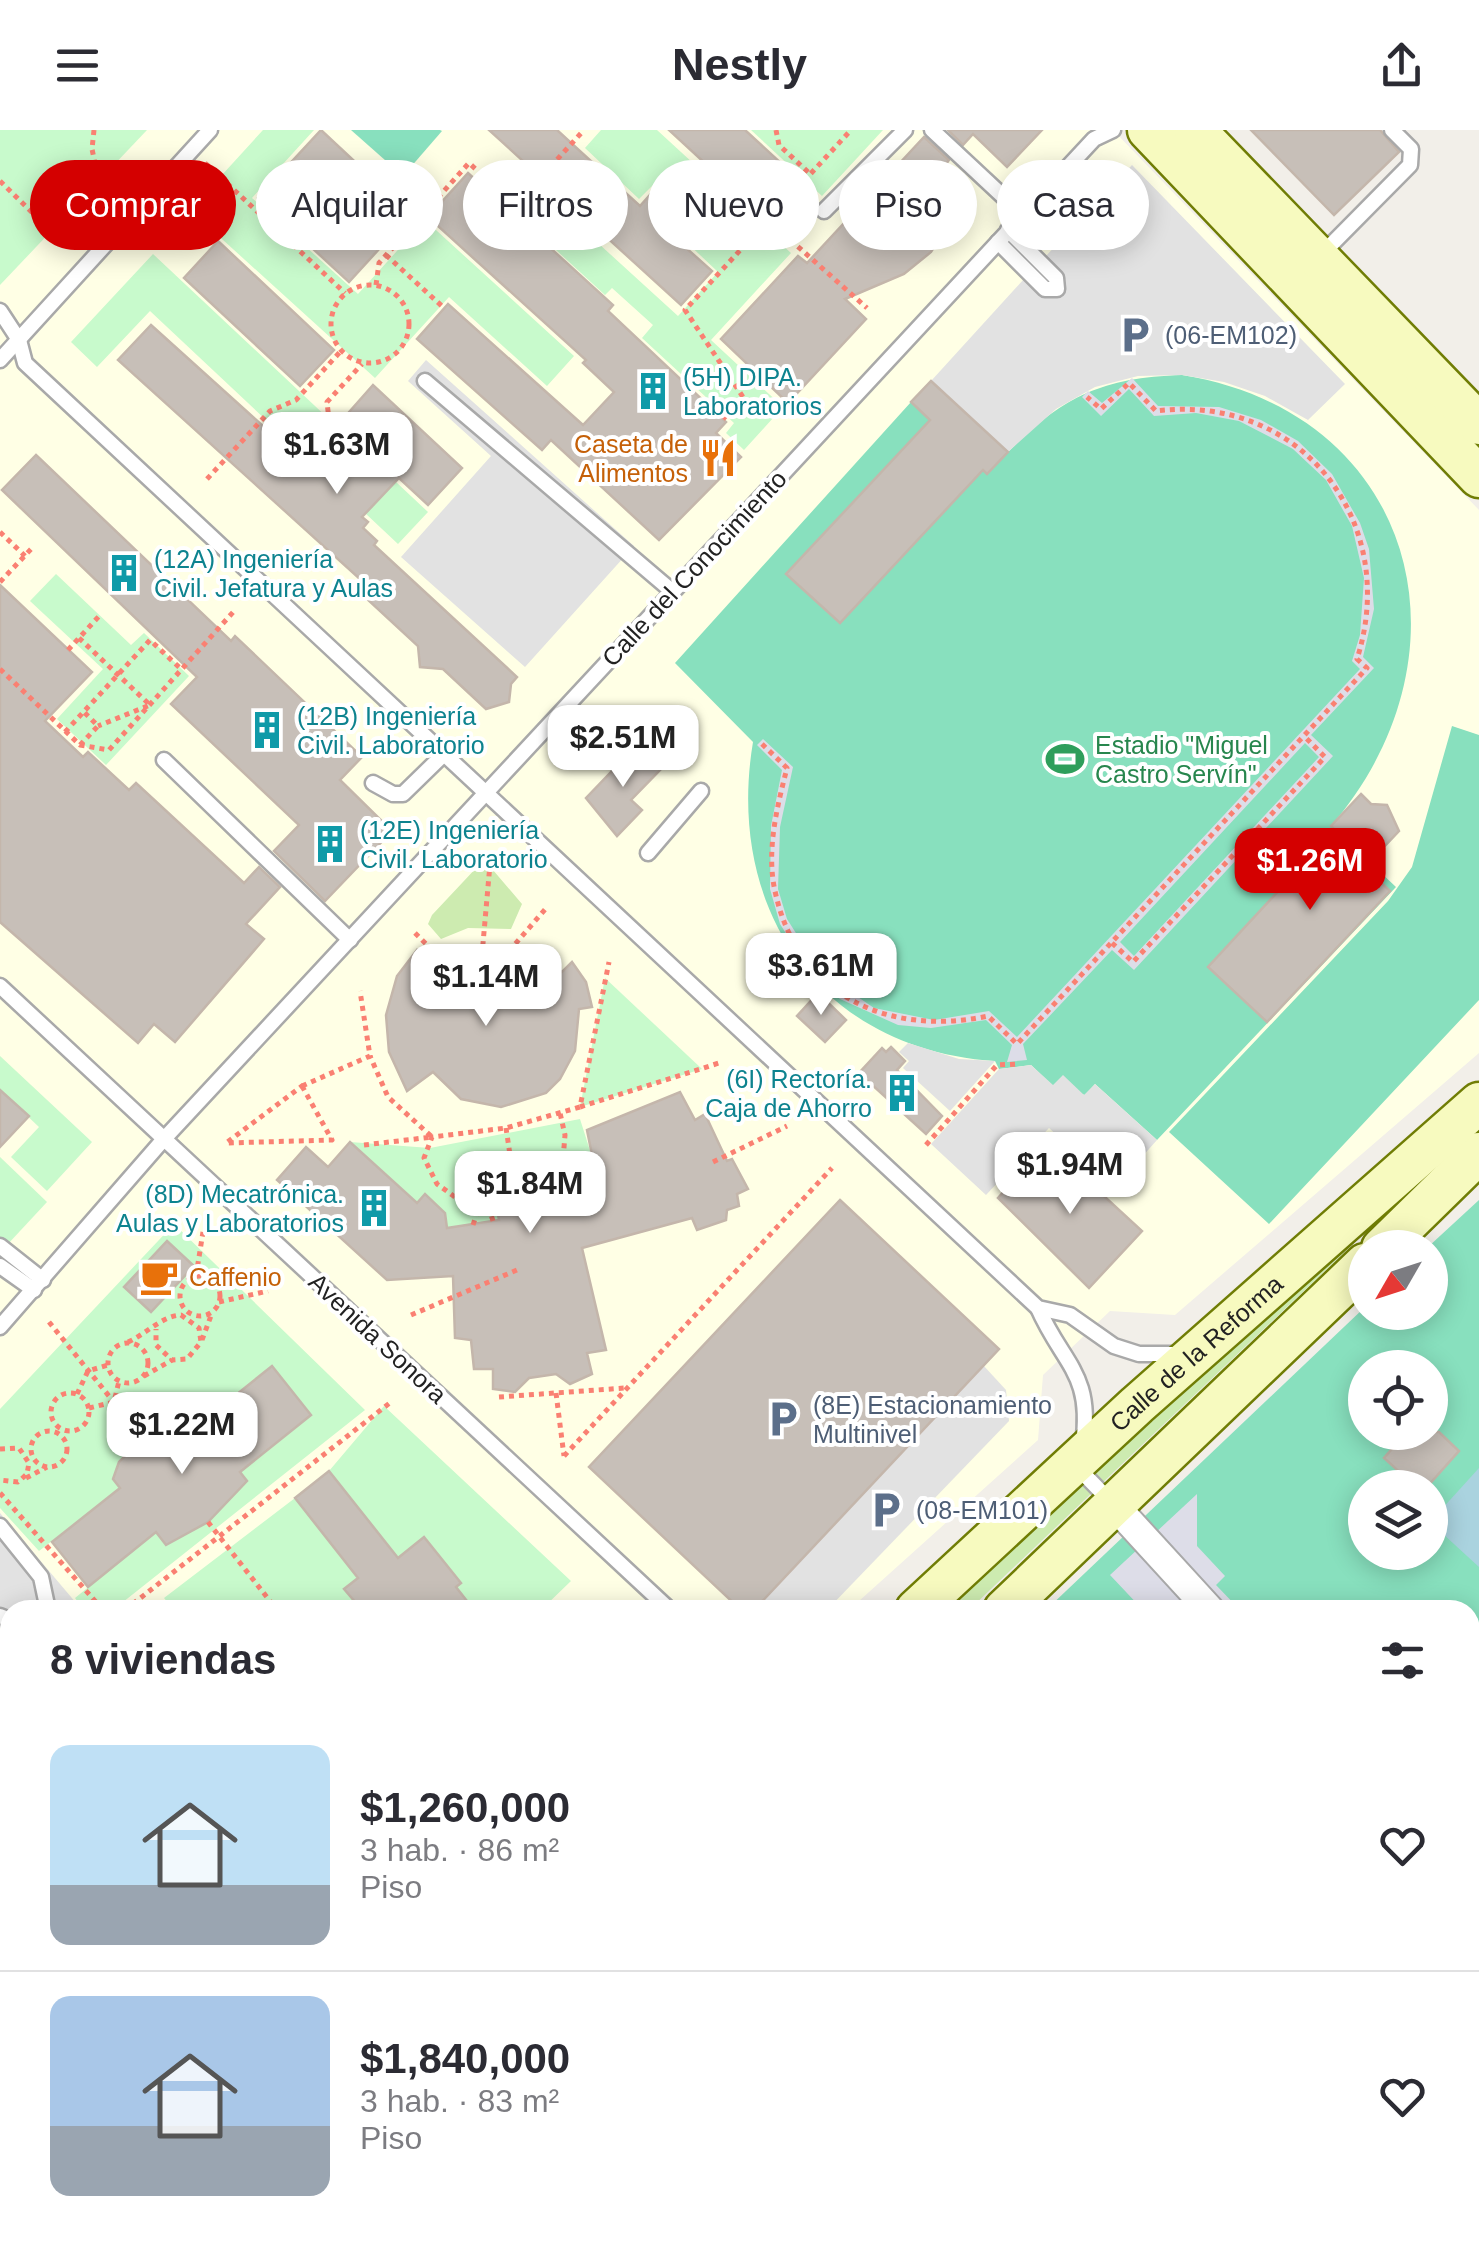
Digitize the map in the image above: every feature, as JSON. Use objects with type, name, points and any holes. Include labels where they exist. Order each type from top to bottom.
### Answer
[{"type":"main road","points":[[1148,130],[1479,424]]},
{"type":"main road","points":[[1195,130],[1479,476]]},
{"type":"main road","name":"Calle de la Reforma","points":[[927,1600],[1074,1463],[1479,1102]]},
{"type":"main road","points":[[1401,1230],[1479,1154]]},
{"type":"main road","name":"Calle de la Reforma","points":[[1014,1600],[1348,1280]]},
{"type":"street","points":[[1113,1504],[1201,1600]]},
{"type":"lane","points":[[1,358],[210,130]]},
{"type":"lane","points":[[824,211],[904,130]]},
{"type":"lane","points":[[932,130],[997,191]]},
{"type":"lane","name":"Calle del Conocimiento","points":[[1071,160],[1094,134],[1105,137],[1112,130]]},
{"type":"lane","points":[[1306,269],[1410,166],[1411,150],[1392,130]]},
{"type":"lane","name":"Calle del Conocimiento","points":[[0,1327],[163,1140],[997,242]]},
{"type":"lane","points":[[0,311],[18,340],[25,363],[1038,1308],[1050,1336],[1074,1365],[1086,1397],[1083,1443],[1074,1463],[1113,1504]]},
{"type":"lane","points":[[1,358],[25,363]]},
{"type":"lane","points":[[425,381],[673,592]]},
{"type":"lane","points":[[373,783],[393,794],[403,794],[445,753]]},
{"type":"lane","points":[[164,760],[350,940]]},
{"type":"lane","points":[[648,852],[700,791]]},
{"type":"lane","name":"Avenida Sonora","points":[[0,986],[661,1600]]},
{"type":"lane","points":[[0,1246],[38,1285]]},
{"type":"lane","points":[[0,1266],[38,1285]]},
{"type":"lane","points":[[1038,1308],[1070,1315],[1114,1346],[1139,1354],[1204,1351]]},
{"type":"lane","points":[[0,1526],[41,1576],[46,1600]]},
{"type":"path","points":[[94,130],[94,160]]},
{"type":"path","points":[[376,285],[379,263],[469,163],[512,208],[582,130]]},
{"type":"path","points":[[776,130],[778,145],[795,160]]},
{"type":"path","points":[[819,165],[851,130]]},
{"type":"path","points":[[0,182],[30,211]]},
{"type":"path","points":[[236,192],[346,293]]},
{"type":"path","points":[[723,418],[744,396],[685,310],[740,250]]},
{"type":"path","points":[[801,250],[866,308]]},
{"type":"path","points":[[386,254],[444,308]]},
{"type":"path","points":[[376,285],[388,289],[406,307],[405,343],[387,360],[362,364],[340,352],[330,320],[346,293],[376,285]]},
{"type":"path","points":[[207,479],[270,411],[296,400],[340,352]]},
{"type":"path","points":[[301,460],[330,429],[327,402],[362,364]]},
{"type":"path","points":[[762,744],[788,768],[772,855],[774,888],[784,921],[816,973],[871,1012],[900,1021],[932,1024],[988,1016],[1017,1044],[1367,668],[1357,659],[1369,609],[1369,579],[1356,524],[1344,499],[1312,459],[1258,424],[1219,411],[1156,410],[1129,382],[1101,410],[1087,397]]},
{"type":"path","points":[[0,532],[25,556]]},
{"type":"path","points":[[0,582],[34,547]]},
{"type":"path","points":[[0,669],[80,745],[109,750],[235,610]]},
{"type":"path","points":[[68,650],[101,614]]},
{"type":"path","points":[[79,638],[150,705]]},
{"type":"path","points":[[65,732],[150,640],[182,669]]},
{"type":"path","points":[[80,745],[98,726],[150,705]]},
{"type":"path","points":[[84,712],[98,726]]},
{"type":"path","points":[[1112,942],[1133,962],[1326,757],[1304,736]]},
{"type":"path","points":[[481,966],[491,854]]},
{"type":"path","points":[[416,933],[446,964],[462,952],[483,948],[510,950],[548,906]]},
{"type":"path","points":[[580,1108],[608,962]]},
{"type":"path","points":[[360,991],[370,1056],[388,1096],[432,1137]]},
{"type":"path","points":[[302,1086],[332,1140],[226,1143],[302,1086],[370,1056]]},
{"type":"path","points":[[364,1144],[506,1128],[718,1063]]},
{"type":"path","points":[[926,1145],[997,1065],[1018,1064]]},
{"type":"path","points":[[559,1208],[565,1135],[560,1113]]},
{"type":"path","points":[[713,1162],[787,1126]]},
{"type":"path","points":[[506,1128],[513,1175]]},
{"type":"path","points":[[432,1137],[424,1158],[437,1184],[477,1213],[473,1224]]},
{"type":"path","points":[[556,1393],[564,1456],[832,1168]]},
{"type":"path","points":[[493,1221],[488,1204],[491,1187],[513,1175],[532,1182],[543,1211]]},
{"type":"path","points":[[196,1276],[203,1232]]},
{"type":"path","points":[[411,1314],[517,1270]]},
{"type":"path","points":[[219,1302],[215,1282],[196,1276],[185,1282],[173,1315],[156,1330],[111,1352],[108,1365],[119,1381],[132,1383],[172,1360],[187,1359],[201,1342],[219,1302],[268,1290]]},
{"type":"path","points":[[180,1299],[191,1314],[212,1311]]},
{"type":"path","points":[[173,1315],[194,1322],[201,1342]]},
{"type":"path","points":[[50,1322],[142,1438]]},
{"type":"path","points":[[156,1330],[156,1345],[172,1360]]},
{"type":"path","points":[[128,1342],[146,1351],[149,1364],[144,1376]]},
{"type":"path","points":[[77,1394],[88,1371],[108,1365]]},
{"type":"path","points":[[114,1402],[119,1381]]},
{"type":"path","points":[[499,1397],[628,1388]]},
{"type":"path","points":[[6,1500],[3,1482],[23,1479],[58,1464],[88,1420],[89,1408],[77,1394]]},
{"type":"path","points":[[0,1449],[33,1440],[48,1431],[58,1396],[77,1394]]},
{"type":"path","points":[[89,1408],[114,1402]]},
{"type":"path","points":[[138,1600],[391,1402]]},
{"type":"path","points":[[51,1413],[60,1429],[78,1430]]},
{"type":"path","points":[[48,1431],[64,1439],[67,1450]]},
{"type":"path","points":[[33,1440],[33,1458],[47,1467]]},
{"type":"path","points":[[13,1446],[28,1456],[29,1469],[23,1479]]},
{"type":"path","points":[[0,1492],[94,1600]]},
{"type":"path","points":[[208,1522],[269,1600]]},
{"type":"shaded area","points":[[0,130],[1113,130],[1142,160],[997,160],[997,250],[1149,250],[1149,167],[1479,510],[1479,1053],[1175,1315],[1110,1311],[1043,1375],[1038,1440],[860,1600],[0,1600]]},
{"type":"shaded area","name":"(06-EM102)","points":[[1149,182],[1345,384],[1308,420],[1265,396],[1224,382],[1182,375],[1138,376],[1095,387],[1056,409],[1008,452],[931,381],[1024,279],[1040,294],[1056,278],[1061,272],[1045,257],[1052,250],[1149,250]]},
{"type":"shaded area","points":[[426,360],[634,546],[525,667],[401,557],[491,456],[408,381]]},
{"type":"shaded area","points":[[1132,378],[1158,406],[1219,407],[1261,420],[1298,441],[1332,474],[1360,523],[1369,549],[1374,609],[1363,657],[1374,668],[1311,735],[1333,756],[1134,970],[1112,950],[1023,1044],[1027,1060],[1007,1062],[1012,1045],[986,1020],[931,1028],[898,1025],[840,999],[814,977],[780,924],[770,889],[771,826],[782,770],[757,745],[763,739],[793,767],[780,827],[778,889],[787,919],[820,971],[874,1008],[934,1020],[989,1011],[1017,1037],[1360,669],[1352,661],[1360,635],[1364,578],[1352,526],[1326,480],[1293,449],[1239,421],[1196,413],[1154,416],[1129,389],[1101,416],[1082,397],[1088,391],[1102,403]],"holes":[[[1305,743],[1319,757],[1134,956],[1120,942]]]},
{"type":"shaded area","points":[[908,1043],[959,1059],[995,1061],[950,1111],[903,1068],[909,1061],[899,1052]]},
{"type":"shaded area","points":[[1031,1065],[1053,1085],[1063,1075],[1084,1095],[1095,1084],[1157,1140],[1108,1195],[1086,1175],[1092,1168],[1049,1128],[986,1195],[931,1144],[999,1069]]},
{"type":"shaded area","name":"(08-EM101)","points":[[983,1365],[1006,1390],[1009,1421],[837,1600],[764,1599]]},
{"type":"shaded area","points":[[1197,1494],[1197,1546],[1225,1576],[1216,1585],[1230,1600],[1134,1600],[1110,1575]]},
{"type":"shaded area","points":[[0,1513],[74,1600],[0,1600]]},
{"type":"green space","points":[[0,130],[147,130],[119,160],[30,160],[30,250],[33,250],[0,285]]},
{"type":"green space","points":[[263,130],[314,130],[287,160],[256,160],[256,194],[252,198],[256,202],[256,250],[309,250],[358,294],[398,250],[443,250],[443,236],[574,356],[547,386],[449,297],[375,378],[234,250],[236,160]]},
{"type":"green space","points":[[351,130],[442,131],[417,160],[385,160]]},
{"type":"green space","points":[[601,130],[657,130],[690,160],[648,160],[648,190],[639,199],[628,189],[628,160],[598,160],[585,148]]},
{"type":"green space","points":[[751,130],[883,130],[855,160],[839,160],[839,178],[822,196],[819,160],[783,160]]},
{"type":"green space","points":[[556,250],[606,250],[678,316],[718,272],[695,250],[791,253],[711,340],[783,407],[744,450],[726,433],[734,423],[642,338],[653,325],[612,288],[605,295]]},
{"type":"green space","points":[[153,254],[428,512],[398,544],[150,311],[97,367],[71,342]]},
{"type":"green space","name":"Estadio \"Miguel Castro Servín\"","points":[[1182,375],[1262,398],[1325,437],[1371,489],[1400,550],[1411,618],[1403,688],[1377,759],[1331,826],[1396,887],[1157,1140],[1095,1084],[1085,1095],[1053,1086],[1031,1065],[999,1069],[995,1061],[933,1051],[879,1030],[834,999],[798,960],[771,913],[754,861],[748,803],[753,742],[675,663],[911,402],[987,474],[1031,430],[1072,400],[1120,382]]},
{"type":"green space","points":[[56,574],[131,645],[144,633],[189,676],[106,765],[57,719],[103,669],[30,601]]},
{"type":"green space","points":[[1452,726],[1479,735],[1479,1000],[1269,1224],[1169,1132],[1388,901],[1412,867]]},
{"type":"green space","points":[[487,863],[522,904],[511,929],[468,928],[441,939],[428,924],[432,915],[478,866]]},
{"type":"green space","points":[[605,978],[702,1069],[580,1107]]},
{"type":"green space","points":[[0,1056],[92,1142],[47,1191],[11,1157],[39,1127],[0,1090]]},
{"type":"green space","points":[[580,1119],[593,1160],[606,1172],[587,1181],[593,1200],[529,1212],[522,1190],[513,1181],[500,1184],[493,1195],[499,1221],[447,1228],[445,1213],[425,1194],[417,1203],[350,1142],[430,1148]]},
{"type":"green space","points":[[0,1157],[47,1202],[7,1245],[0,1238]]},
{"type":"green space","points":[[1415,1185],[1368,1230],[1365,1230]]},
{"type":"green space","points":[[1479,1200],[1479,1600],[1057,1600],[1348,1323],[1348,1330],[1448,1330],[1446,1230]]},
{"type":"green space","points":[[174,1224],[365,1410],[126,1600],[76,1600],[156,1532],[166,1545],[208,1522],[246,1481],[240,1472],[311,1414],[271,1366],[201,1423],[194,1415],[172,1432],[159,1427],[119,1462],[120,1488],[39,1551],[0,1508],[0,1409]]},
{"type":"green space","points":[[1348,1245],[1348,1249],[979,1600],[953,1600]]},
{"type":"green space","points":[[384,1406],[571,1581],[551,1600],[466,1600],[456,1587],[460,1582],[425,1537],[398,1558],[329,1471]]},
{"type":"green space","points":[[295,1498],[358,1578],[345,1589],[354,1600],[164,1598]]},
{"type":"water","points":[[1479,1468],[1479,1567],[1448,1539],[1448,1502]]},
{"type":"building","points":[[321,130],[353,160],[293,160]]},
{"type":"building","points":[[489,130],[557,130],[590,160],[522,160]]},
{"type":"building","points":[[669,130],[745,130],[778,160],[701,160]]},
{"type":"building","points":[[948,130],[1042,130],[1014,160],[1000,160],[973,134],[963,145]]},
{"type":"building","points":[[1251,130],[1380,130],[1399,152],[1334,215]]},
{"type":"building","points":[[924,137],[949,160],[903,160]]},
{"type":"building","points":[[463,178],[463,249],[443,231],[443,200]]},
{"type":"building","points":[[628,195],[640,206],[648,197],[648,250],[688,250],[712,271],[681,305],[621,250],[628,250]]},
{"type":"building","points":[[839,229],[839,250],[932,250],[904,274],[845,299],[866,319],[788,403],[721,339],[798,256],[807,263]]},
{"type":"building","points":[[210,250],[228,250],[334,350],[300,386],[184,278]]},
{"type":"building","points":[[314,250],[378,250],[349,282]]},
{"type":"building","points":[[464,250],[553,250],[613,305],[608,311],[726,422],[716,433],[741,457],[659,540],[551,440],[542,450],[417,339],[448,304],[583,425],[614,392],[583,363],[586,360]]},
{"type":"building","points":[[151,325],[304,463],[373,385],[462,468],[428,505],[399,478],[362,517],[368,522],[363,528],[377,541],[374,545],[517,677],[511,684],[509,702],[486,709],[443,669],[420,667],[418,646],[353,586],[360,579],[118,360]]},
{"type":"building","points":[[931,381],[1008,452],[987,474],[983,470],[840,623],[786,574],[930,420],[911,402]]},
{"type":"building","points":[[36,455],[231,641],[235,636],[362,757],[340,780],[392,831],[325,901],[274,851],[299,825],[171,704],[197,677],[2,490]]},
{"type":"building","points":[[0,585],[92,672],[45,721],[83,757],[88,752],[129,790],[136,783],[244,883],[259,867],[280,887],[246,924],[264,939],[175,1042],[154,1024],[138,1043],[0,922]]},
{"type":"building","points":[[636,746],[661,769],[631,800],[642,810],[617,836],[586,798]]},
{"type":"building","points":[[1361,794],[1371,804],[1387,805],[1399,831],[1365,867],[1390,891],[1267,1022],[1208,967],[1335,830],[1331,826]]},
{"type":"building","points":[[417,950],[450,985],[481,966],[519,972],[530,953],[562,972],[572,962],[586,982],[592,1007],[579,1009],[575,1051],[560,1079],[546,1093],[501,1107],[461,1099],[433,1072],[407,1091],[389,1052],[386,1015],[397,976]]},
{"type":"building","points":[[818,993],[846,1020],[825,1042],[797,1016]]},
{"type":"building","name":"(6I) Rectoría. Caja de Ahorro","points":[[891,1047],[905,1061],[897,1070],[942,1116],[926,1134],[859,1073],[882,1048],[886,1052]]},
{"type":"building","points":[[0,1090],[29,1116],[0,1147]]},
{"type":"building","points":[[680,1092],[695,1120],[705,1114],[727,1161],[732,1159],[748,1189],[737,1194],[739,1206],[727,1210],[726,1220],[697,1230],[692,1218],[582,1248],[606,1350],[587,1353],[592,1374],[570,1384],[556,1374],[529,1378],[515,1392],[493,1389],[493,1369],[474,1369],[471,1340],[455,1338],[453,1276],[387,1280],[277,1180],[306,1147],[328,1167],[350,1142],[417,1203],[425,1194],[445,1213],[447,1228],[499,1220],[495,1197],[500,1187],[509,1184],[518,1190],[524,1216],[587,1202],[587,1185],[596,1175],[587,1130]]},
{"type":"building","points":[[1041,1150],[1064,1171],[1069,1164],[1142,1231],[1089,1288],[998,1198]]},
{"type":"building","name":"(8E) Estacionamiento Multinivel","points":[[840,1200],[999,1349],[763,1600],[730,1600],[589,1467]]},
{"type":"building","name":"Caffenio","points":[[167,1241],[194,1266],[151,1312],[124,1287]]},
{"type":"building","points":[[272,1366],[311,1415],[240,1472],[247,1481],[208,1522],[166,1545],[156,1532],[88,1587],[52,1542],[120,1488],[113,1479],[119,1462],[143,1438],[159,1427],[172,1432],[195,1415],[201,1423]]},
{"type":"building","points":[[1448,1441],[1459,1451],[1442,1470],[1397,1470],[1384,1458],[1391,1450],[1448,1450]]},
{"type":"building","points":[[329,1471],[398,1558],[424,1537],[461,1583],[456,1587],[466,1600],[353,1600],[344,1589],[358,1578],[295,1498]]},
{"type":"place","name":"(06-EM102)","points":[[1135,335]]},
{"type":"place","name":"(5H) DIPA. Laboratorios","points":[[653,391]]},
{"type":"place","name":"Caseta de Alimentos","points":[[718,458]]},
{"type":"place","name":"(12A) Ingeniería Civil. Jefatura y Aulas","points":[[124,573]]},
{"type":"place","name":"(12B) Ingeniería Civil. Laboratorio","points":[[267,730]]},
{"type":"place","name":"Estadio \"Miguel Castro Servín\"","points":[[1065,759]]},
{"type":"place","name":"(12E) Ingeniería Civil. Laboratorio","points":[[330,844]]},
{"type":"place","name":"(6I) Rectoría. Caja de Ahorro","points":[[902,1093]]},
{"type":"place","name":"(8D) Mecatrónica. Aulas y Laboratorios","points":[[374,1208]]},
{"type":"place","name":"Caffenio","points":[[159,1277]]},
{"type":"place","name":"(8E) Estacionamiento Multinivel","points":[[783,1419]]},
{"type":"place","name":"(08-EM101)","points":[[886,1510]]}]
